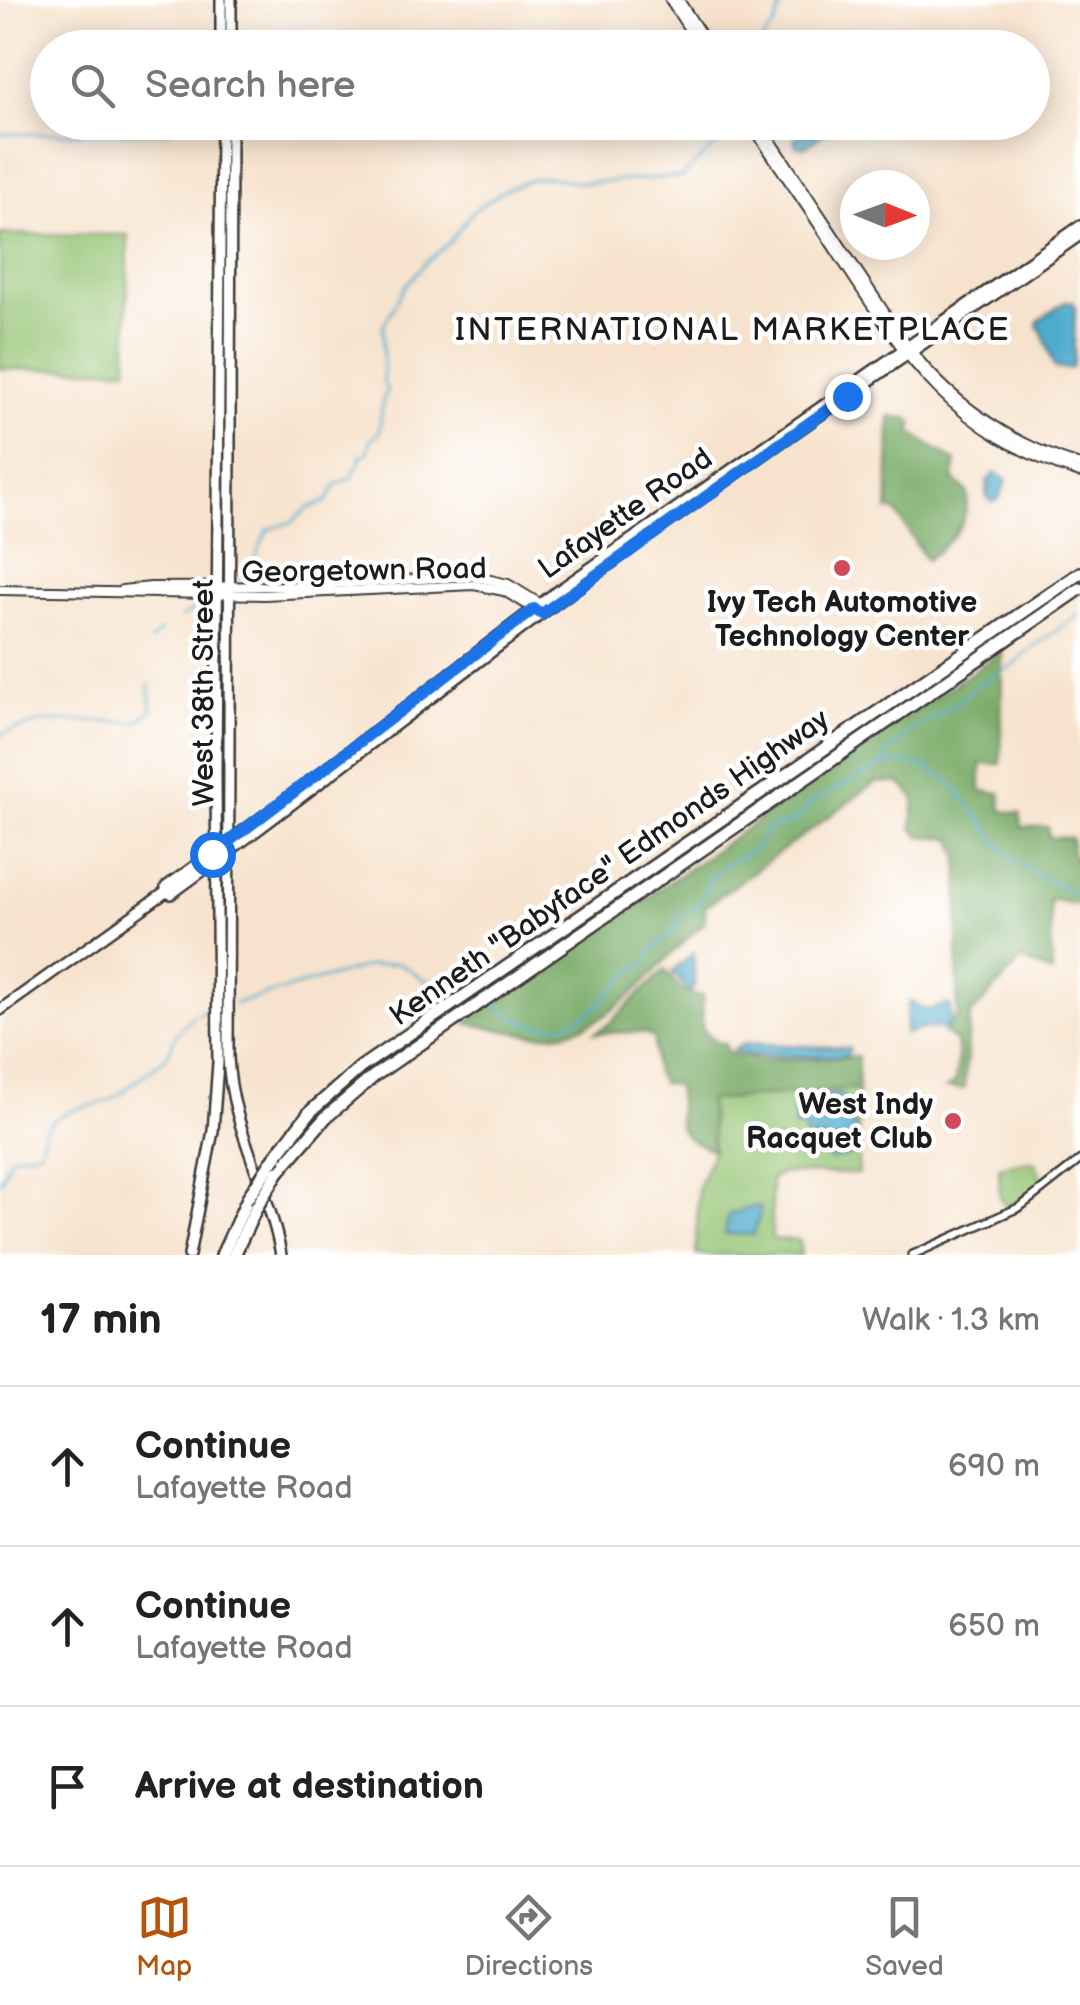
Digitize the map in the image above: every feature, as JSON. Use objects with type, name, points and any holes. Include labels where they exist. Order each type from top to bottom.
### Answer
[{"type":"highway","name":"Kenneth \"Babyface\" Edmonds Highway","points":[[222,1255],[275,1157],[300,1122],[336,1086],[457,1010],[1080,573]]},
{"type":"highway","name":"Kenneth \"Babyface\" Edmonds Highway","points":[[498,981],[1080,589]]},
{"type":"highway","name":"Kenneth \"Babyface\" Edmonds Highway","points":[[234,1255],[253,1202],[278,1172],[350,1095],[457,1010]]},
{"type":"main road","points":[[670,0],[689,30]]},
{"type":"main road","points":[[678,0],[698,30]]},
{"type":"main road","points":[[223,30],[227,2]]},
{"type":"main road","points":[[227,2],[229,30]]},
{"type":"main road","name":"West 38th Street","points":[[221,140],[218,466],[222,710],[228,753],[223,1022],[234,1104],[281,1255]]},
{"type":"main road","name":"West 38th Street","points":[[223,988],[216,888],[222,710],[217,678],[228,502],[231,140]]},
{"type":"main road","points":[[763,140],[834,242]]},
{"type":"main road","points":[[770,140],[856,276],[932,385],[986,429],[1029,454],[1080,473]]},
{"type":"main road","name":"Lafayette Road","points":[[228,848],[246,830],[541,609],[1080,226]]},
{"type":"main road","name":"Lafayette Road","points":[[906,351],[1080,235]]},
{"type":"main road","points":[[906,351],[987,421],[1026,444],[1080,465]]},
{"type":"main road","points":[[218,364],[222,407],[228,412]]},
{"type":"main road","points":[[218,466],[228,502]]},
{"type":"main road","name":"Georgetown Road","points":[[0,590],[222,590],[478,577],[508,584],[541,609]]},
{"type":"main road","name":"Lafayette Road","points":[[0,1010],[166,892],[166,887],[228,848],[541,609]]},
{"type":"main road","points":[[228,821],[246,830]]},
{"type":"main road","name":"Lafayette Road","points":[[166,892],[172,894],[216,856]]},
{"type":"main road","points":[[195,877],[210,880],[216,888]]},
{"type":"main road","name":"West 38th Street","points":[[189,1255],[213,1132],[223,1022]]},
{"type":"main road","points":[[218,1053],[226,1096],[234,1104]]},
{"type":"street","points":[[912,1255],[1020,1207],[1080,1160]]},
{"type":"green space","points":[[0,234],[128,235],[127,369],[0,369]]},
{"type":"green space","points":[[890,417],[908,418],[913,422],[911,432],[956,462],[953,479],[967,492],[962,523],[943,547],[926,560],[895,510],[888,510]]},
{"type":"green space","points":[[1002,651],[1001,764],[981,764],[981,791],[1000,793],[1002,811],[1020,813],[1022,827],[1048,827],[1049,837],[1071,838],[1080,869],[1080,905],[1050,900],[1052,973],[1022,960],[970,1016],[964,1089],[946,1088],[955,1083],[958,1058],[956,1041],[943,1032],[957,1018],[959,857],[953,839],[921,836],[912,828],[915,799],[900,783],[876,782],[705,907],[705,923],[632,994],[592,1023],[569,1032],[543,1035],[466,1023]]},
{"type":"green space","points":[[665,970],[681,989],[703,996],[702,1028],[717,1043],[725,1043],[728,1054],[760,1060],[858,1057],[858,1088],[709,1100],[713,1150],[697,1144],[679,1125],[675,1085],[662,1083],[655,1072],[654,1038],[643,1032],[595,1033]]},
{"type":"green space","points":[[858,1088],[858,1174],[782,1173],[771,1179],[772,1239],[799,1240],[801,1255],[696,1255],[698,1188],[713,1150],[709,1100]]},
{"type":"green space","points":[[1030,1161],[1036,1164],[1043,1183],[1033,1194],[1007,1209],[1000,1197],[999,1167]]},
{"type":"water","points":[[794,140],[815,140],[804,148],[796,146]]},
{"type":"water","points":[[1065,302],[1073,302],[1075,308],[1071,369],[1055,368],[1037,326],[1038,321]]},
{"type":"water","points":[[995,473],[1007,480],[998,500],[992,502],[986,495],[988,480]]},
{"type":"water","points":[[694,953],[694,987],[690,992],[672,972]]},
{"type":"water","points":[[912,1001],[926,1009],[949,1004],[952,1020],[946,1028],[905,1034],[908,1003]]},
{"type":"water","points":[[745,1043],[849,1048],[849,1053],[754,1056],[732,1051]]},
{"type":"water","points":[[839,1094],[852,1112],[853,1154],[831,1160],[826,1157],[827,1140],[805,1136],[805,1128],[795,1127],[793,1098]]},
{"type":"water","points":[[761,1208],[754,1235],[725,1234],[728,1215]]},
{"type":"waterway","points":[[771,30],[781,8],[791,0]]},
{"type":"waterway","points":[[0,134],[30,134]]},
{"type":"waterway","points":[[240,579],[254,561],[267,530],[292,522],[307,509],[327,501],[336,485],[352,477],[360,456],[368,453],[370,440],[379,433],[387,390],[383,382],[383,326],[405,286],[448,244],[473,211],[506,189],[533,179],[548,177],[584,183],[681,177],[721,140]]},
{"type":"waterway","points":[[182,617],[205,603]]},
{"type":"waterway","points":[[489,1000],[515,1018],[535,1025],[553,1026],[583,1016],[635,968],[645,965],[682,915],[698,907],[710,878],[753,850],[769,829],[797,820],[812,802],[882,765],[886,754],[912,731],[983,681],[1017,663],[1026,652],[1080,614]]},
{"type":"waterway","points":[[150,642],[160,631]]},
{"type":"waterway","points":[[0,734],[46,721],[137,722],[152,710],[149,684]]},
{"type":"waterway","points":[[882,765],[905,763],[925,767],[943,777],[1012,858],[1080,895]]},
{"type":"waterway","points":[[234,1004],[368,966],[399,963],[425,980],[463,990]]},
{"type":"waterway","points":[[0,1182],[11,1156],[40,1151],[46,1128],[54,1120],[123,1092],[167,1056],[179,1030],[190,1019],[210,1008],[226,1005]]},
{"type":"place","name":"Ivy Tech Automotive Technology Center","points":[[842,568]]},
{"type":"place","name":"West Indy Racquet Club","points":[[953,1121]]},
{"type":"district","name":"INTERNATIONAL MARKETPLACE","points":[[733,329]]},
{"type":"route","points":[[212,854],[534,609],[542,614],[847,396]]}]
